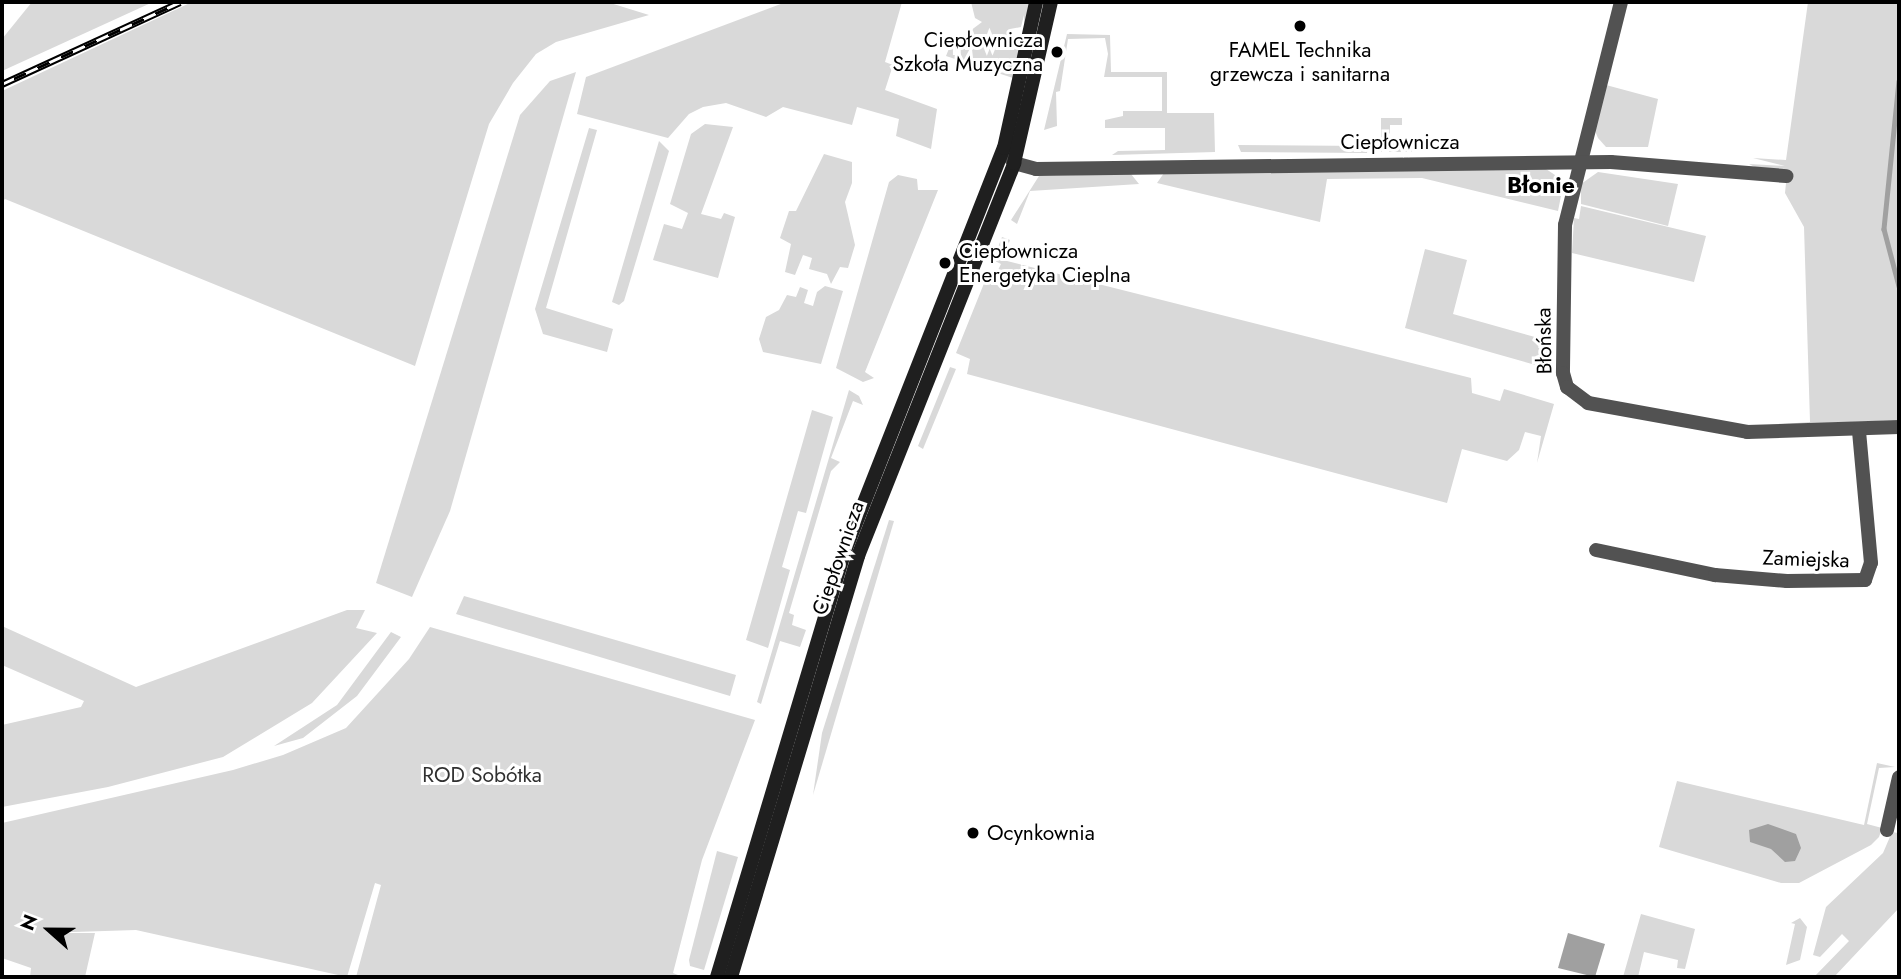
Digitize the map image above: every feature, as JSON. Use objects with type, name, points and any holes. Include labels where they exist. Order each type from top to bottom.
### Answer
[{"type":"main road","name":"Ciepłownicza","points":[[717,977],[845,551],[1004,148],[1036,2]]},
{"type":"main road","name":"Ciepłownicza","points":[[731,977],[858,556],[1014,163],[1051,2]]},
{"type":"street","name":"Błońska","points":[[1621,2],[1580,163],[1564,245],[1563,373],[1573,395],[1595,404],[1747,432],[1899,427]]},
{"type":"street","points":[[994,177],[1014,163],[1004,148]]},
{"type":"street","name":"Ciepłownicza","points":[[1014,163],[1042,169],[1631,162],[1786,176]]},
{"type":"street","name":"Zamiejska","points":[[1596,550],[1715,575],[1787,581],[1865,580],[1871,563],[1859,430]]},
{"type":"street","points":[[1887,831],[1899,777]]},
{"type":"green space","points":[[32,2],[153,2],[2,71],[2,39]]},
{"type":"green space","points":[[192,2],[607,2],[649,15],[556,42],[536,54],[513,83],[489,124],[415,366],[5,199],[2,202],[2,91]]},
{"type":"green space","points":[[786,2],[902,2],[885,62],[893,65],[885,90],[937,109],[931,149],[896,136],[899,119],[857,107],[852,125],[783,107],[766,117],[726,103],[703,107],[689,114],[668,138],[577,114],[586,77]]},
{"type":"green space","points":[[971,2],[1032,2],[1024,30],[1024,15],[1021,27],[1010,29],[1006,40],[1018,49],[1019,45],[1013,78],[946,56],[950,46],[982,22],[975,18]]},
{"type":"green space","points":[[1808,2],[1899,2],[1899,420],[1754,426],[1810,422],[1804,227],[1785,193],[1786,183],[1749,164],[1785,166],[1753,158],[1786,160]]},
{"type":"green space","points":[[1067,34],[1110,35],[1111,72],[1167,72],[1167,113],[1214,113],[1215,152],[1112,155],[1118,151],[1165,150],[1165,128],[1105,128],[1105,120],[1123,116],[1123,111],[1162,111],[1162,77],[1104,77],[1108,54],[1105,38],[1068,39],[1060,91],[1056,92],[1057,126],[1044,130]]},
{"type":"green space","points":[[576,72],[450,511],[412,597],[376,583],[520,115],[550,81]]},
{"type":"green space","points":[[1606,85],[1658,99],[1648,147],[1606,147],[1598,138],[1595,131]]},
{"type":"green space","points":[[1381,118],[1402,118],[1402,125],[1390,125],[1390,137],[1419,137],[1419,152],[1381,152]]},
{"type":"green space","points":[[705,124],[733,127],[701,214],[721,219],[724,213],[735,217],[718,278],[653,260],[664,224],[682,229],[688,213],[670,204],[691,134]]},
{"type":"green space","points":[[589,128],[597,130],[546,308],[613,329],[607,352],[543,334],[535,309]]},
{"type":"green space","points":[[659,141],[669,151],[624,301],[619,305],[612,302]]},
{"type":"green space","points":[[1238,145],[1368,146],[1367,153],[1241,152]]},
{"type":"green space","points":[[824,154],[852,162],[852,183],[845,202],[855,245],[848,268],[840,267],[831,284],[827,274],[809,269],[812,258],[803,255],[795,275],[785,272],[791,244],[780,238],[789,211],[796,211]]},
{"type":"green space","points":[[1546,169],[1564,181],[1558,211],[1422,178],[1327,179],[1320,222],[1157,183],[1164,173]]},
{"type":"green space","points":[[1598,172],[1678,184],[1668,226],[1581,204],[1581,184]]},
{"type":"green space","points":[[1131,174],[1139,184],[1030,191],[1017,224],[1011,220],[1039,176]]},
{"type":"green space","points":[[898,175],[917,179],[918,190],[938,190],[865,372],[874,378],[863,382],[836,368],[889,182]]},
{"type":"green space","points":[[1581,206],[1706,236],[1694,282],[1572,253],[1574,218],[1579,219]]},
{"type":"green space","points":[[1002,237],[1010,240],[1003,260],[1471,378],[1472,393],[1500,401],[1504,389],[1554,404],[1537,463],[1541,436],[1525,432],[1519,450],[1507,461],[1462,449],[1447,503],[967,374],[970,359],[956,353],[989,271],[996,274],[1001,264],[993,260]]},
{"type":"green space","points":[[1425,249],[1467,260],[1453,314],[1553,342],[1553,370],[1405,328]]},
{"type":"green space","points":[[825,286],[843,291],[821,364],[763,352],[759,339],[766,317],[779,310],[787,295],[796,297],[800,287],[808,290],[804,303],[813,306],[817,292]]},
{"type":"green space","points":[[950,367],[956,369],[923,449],[918,446]]},
{"type":"green space","points":[[849,390],[859,396],[863,405],[853,401],[831,458],[840,462],[831,471],[789,613],[794,615],[792,625],[806,630],[800,647],[780,641],[761,704],[757,702]]},
{"type":"green space","points":[[812,410],[833,417],[806,513],[798,511],[782,567],[790,570],[768,648],[746,640]]},
{"type":"green space","points":[[889,520],[894,521],[813,795],[822,733]]},
{"type":"green space","points":[[464,596],[736,675],[730,696],[456,614]]},
{"type":"green space","points":[[347,610],[365,610],[356,628],[377,633],[312,703],[223,757],[108,787],[2,807],[2,725],[81,707],[84,701],[2,665],[2,626],[136,687]]},
{"type":"green space","name":"ROD Sobótka","points":[[430,627],[755,720],[702,860],[673,973],[683,977],[356,977],[381,885],[375,883],[347,977],[136,930],[42,933],[95,933],[85,977],[30,977],[31,968],[2,958],[2,823],[233,770],[283,755],[346,728],[409,659]]},
{"type":"green space","points":[[391,632],[401,637],[357,696],[303,738],[274,746],[337,705]]},
{"type":"green space","points":[[1877,763],[1895,767],[1879,768],[1867,824],[1882,828],[1879,837],[1871,845],[1799,883],[1781,883],[1659,847],[1677,781],[1864,825]]},
{"type":"green space","points":[[1899,829],[1899,908],[1834,977],[1814,977],[1849,941],[1842,934],[1820,957],[1813,955],[1826,907],[1883,853],[1892,832],[1898,833]]},
{"type":"green space","points":[[717,851],[738,857],[704,970],[690,966],[689,960]]},
{"type":"green space","points":[[1641,914],[1695,929],[1685,969],[1677,968],[1678,960],[1644,952],[1638,977],[1623,977]]},
{"type":"green space","points":[[1800,918],[1807,927],[1800,960],[1786,965],[1795,924],[1791,923]]},
{"type":"shaded area","points":[[1768,824],[1796,834],[1801,848],[1795,861],[1785,862],[1771,849],[1750,842],[1749,830]]},
{"type":"shaded area","points":[[1568,933],[1605,944],[1595,977],[1558,968]]},
{"type":"waterway","points":[[1899,81],[1884,229],[1899,286]]},
{"type":"railway","points":[[2,84],[180,2]]},
{"type":"place","name":"FAMEL Technika grzewcza i sanitarna","points":[[1300,26]]},
{"type":"place","name":"Ciepłownicza Szkoła Muzyczna","points":[[1057,52]]},
{"type":"place","name":"Ciepłownicza Energetyka Cieplna","points":[[945,263]]},
{"type":"place","name":"Ocynkownia","points":[[973,833]]},
{"type":"district","name":"Błonie","points":[[1541,185]]}]
